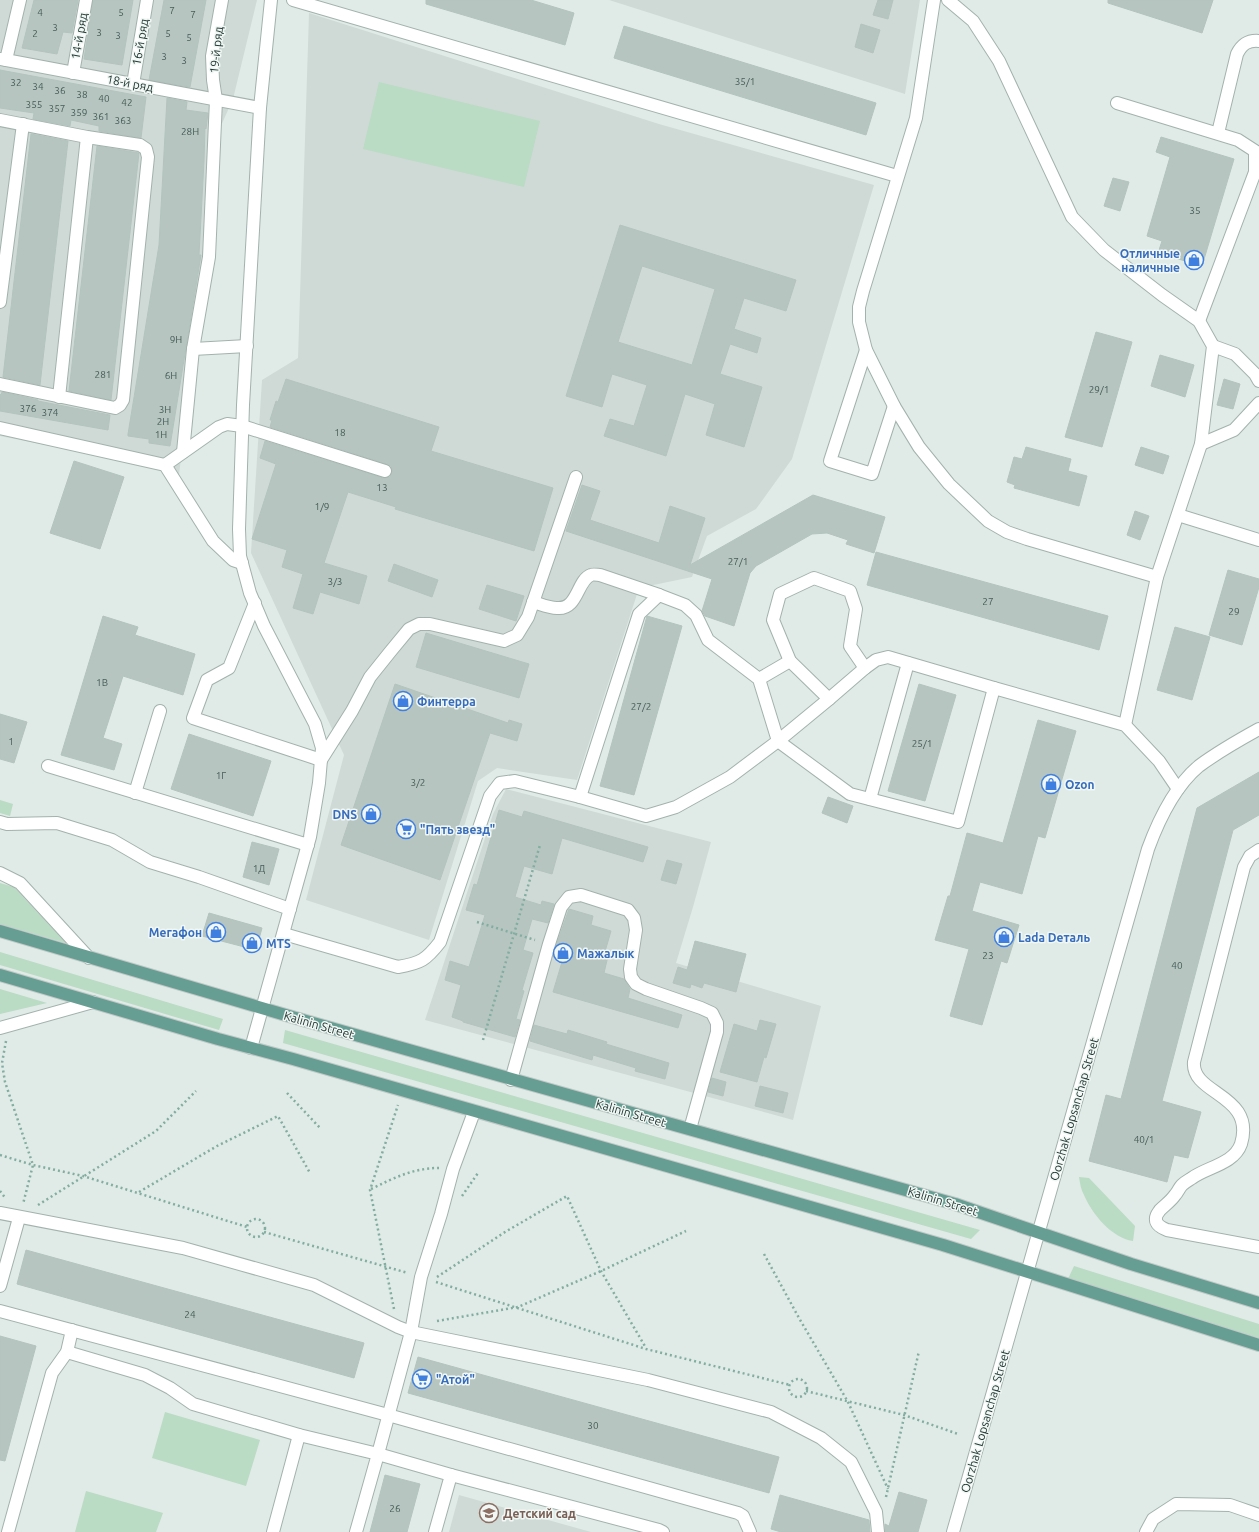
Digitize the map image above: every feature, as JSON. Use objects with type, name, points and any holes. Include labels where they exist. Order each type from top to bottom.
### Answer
[{"type":"main road","name":"Kalinin Street","points":[[0,931],[511,1080],[954,1204],[1131,1264],[1259,1303]]},
{"type":"main road","points":[[0,974],[251,1048],[943,1245],[1259,1345]]},
{"type":"street","points":[[3,60],[20,0]]},
{"type":"street","name":"14-й ряд","points":[[73,73],[86,0]]},
{"type":"street","name":"16-й ряд","points":[[133,84],[147,0]]},
{"type":"street","name":"19-й ряд","points":[[183,452],[193,349],[209,258],[216,100],[212,56],[222,0]]},
{"type":"street","points":[[251,1048],[308,845],[319,783],[322,748],[315,724],[264,626],[255,603],[242,563],[239,529],[242,426],[260,108],[271,0]]},
{"type":"street","points":[[293,0],[898,176]]},
{"type":"street","points":[[934,0],[916,118],[859,307],[859,322],[866,350],[894,406],[932,464],[967,503],[988,521],[1007,532],[1027,539],[1157,577]]},
{"type":"street","points":[[948,0],[973,21],[999,61],[1072,217],[1104,250],[1162,295],[1199,321],[1213,346],[1200,444],[1157,577],[1125,725]]},
{"type":"street","points":[[1218,133],[1237,54],[1246,42],[1253,40],[1259,41]]},
{"type":"street","name":"18-й ряд","points":[[3,60],[260,108]]},
{"type":"street","points":[[1117,103],[1218,133],[1238,140],[1255,151],[1255,172],[1199,321]]},
{"type":"street","points":[[0,120],[88,137],[140,145],[146,149],[148,157],[123,400],[120,406],[115,408],[0,384]]},
{"type":"street","points":[[0,302],[23,124]]},
{"type":"street","points":[[59,397],[88,137]]},
{"type":"street","points":[[193,349],[247,346]]},
{"type":"street","points":[[1213,346],[1235,354],[1255,374],[1259,381]]},
{"type":"street","points":[[866,350],[830,461],[872,474],[894,406]]},
{"type":"street","points":[[1200,444],[1234,430],[1259,403]]},
{"type":"street","points":[[165,465],[219,427],[227,424],[242,426],[385,471]]},
{"type":"street","points":[[0,428],[165,465],[212,541],[233,560],[242,563]]},
{"type":"street","points":[[321,760],[352,711],[370,677],[409,629],[419,624],[430,624],[504,640],[517,635],[528,617],[576,477]]},
{"type":"street","points":[[1178,515],[1259,540]]},
{"type":"street","points":[[533,602],[558,608],[568,605],[577,595],[584,580],[591,575],[600,575],[685,605],[696,615],[708,640],[759,679],[778,741],[850,794],[958,822],[994,688]]},
{"type":"street","points":[[829,699],[790,661],[772,620],[780,594],[814,578],[850,591],[856,609],[850,646],[865,668]]},
{"type":"street","points":[[580,797],[639,614],[659,595]]},
{"type":"street","points":[[255,603],[229,668],[207,680],[193,718],[321,760]]},
{"type":"street","points":[[284,934],[398,967],[414,964],[429,956],[440,942],[490,796],[500,783],[515,781],[580,797],[646,816],[676,807],[730,777],[778,741],[865,668],[876,660],[888,657],[1125,725],[1159,761],[1178,789]]},
{"type":"street","points":[[759,679],[790,661]]},
{"type":"street","points":[[870,799],[908,663]]},
{"type":"street","points":[[135,793],[160,710]]},
{"type":"street","name":"Oorzhak Lopsanchap Street","points":[[953,1532],[999,1373],[1026,1272],[1148,849],[1155,830],[1178,789],[1199,767],[1226,748],[1259,729]]},
{"type":"street","points":[[48,766],[308,845]]},
{"type":"street","points":[[0,822],[7,824],[57,823],[112,840],[150,862],[199,877],[290,909]]},
{"type":"street","points":[[1259,850],[1250,856],[1244,867],[1193,1068],[1199,1078],[1210,1088],[1234,1105],[1241,1117],[1243,1125],[1241,1144],[1235,1154],[1225,1161],[1194,1176],[1182,1185],[1176,1195],[1156,1217],[1156,1222],[1167,1230],[1259,1247]]},
{"type":"street","points":[[0,873],[20,883],[89,958]]},
{"type":"street","points":[[511,1080],[549,944],[561,907],[569,897],[581,895],[628,910],[634,918],[636,930],[630,965],[631,977],[636,984],[712,1013],[717,1023],[717,1032],[690,1129]]},
{"type":"street","points":[[0,1028],[93,1002]]},
{"type":"street","points":[[356,1532],[411,1332],[421,1277],[453,1168],[474,1112]]},
{"type":"street","points":[[0,1213],[19,1218],[184,1248],[314,1284],[398,1327],[411,1332],[648,1380],[771,1412],[821,1438],[851,1462],[876,1512],[878,1532]]},
{"type":"street","points":[[0,1286],[19,1218]]},
{"type":"street","points":[[0,1311],[388,1415],[738,1513],[743,1516],[750,1532]]},
{"type":"street","points":[[8,1532],[52,1373],[67,1352],[72,1330]]},
{"type":"street","points":[[67,1352],[145,1375],[170,1388],[192,1404],[299,1435],[378,1454],[663,1532]]},
{"type":"street","points":[[274,1532],[299,1435]]},
{"type":"street","points":[[435,1532],[451,1475]]},
{"type":"street","points":[[1146,1532],[1153,1519],[1176,1504],[1230,1505],[1259,1515]]},
{"type":"path","points":[[483,1040],[540,845]]},
{"type":"path","points":[[477,922],[549,944]]},
{"type":"path","points":[[7,1040],[2,1063],[5,1082],[33,1165],[19,1218]]},
{"type":"path","points":[[19,1218],[156,1131],[196,1091]]},
{"type":"path","points":[[393,1304],[370,1190],[402,1091]]},
{"type":"path","points":[[287,1093],[321,1129]]},
{"type":"path","points":[[139,1193],[217,1146],[278,1116],[310,1172]]},
{"type":"path","points":[[0,1155],[33,1165],[83,1176],[247,1226]]},
{"type":"path","points":[[370,1190],[405,1173],[428,1168],[453,1168]]},
{"type":"path","points":[[646,1349],[601,1271],[567,1196],[505,1232],[431,1280],[646,1349],[790,1385]]},
{"type":"path","points":[[258,1219],[264,1224],[264,1232],[260,1236],[253,1237],[249,1234],[247,1226],[252,1220],[258,1219]]},
{"type":"path","points":[[430,1322],[518,1307],[601,1271],[686,1231]]},
{"type":"path","points":[[264,1232],[385,1265],[421,1277]]},
{"type":"path","points":[[764,1254],[848,1402],[888,1489],[919,1351]]},
{"type":"path","points":[[799,1379],[806,1384],[806,1391],[802,1396],[795,1397],[790,1392],[790,1385],[794,1380],[799,1379]]},
{"type":"path","points":[[806,1391],[904,1415],[958,1434]]},
{"type":"shaded area","points":[[0,0],[257,0],[233,99],[220,128],[179,475],[138,463],[0,436]]},
{"type":"shaded area","points":[[609,0],[920,0],[905,94]]},
{"type":"shaded area","points":[[309,13],[659,124],[874,185],[792,459],[756,509],[707,536],[692,577],[639,588],[577,780],[497,768],[478,781],[429,940],[306,900],[344,755],[251,553],[262,380],[298,358]]},
{"type":"shaded area","name":"Мажалык","points":[[506,789],[711,842],[676,963],[821,1006],[793,1120],[425,1020],[493,814]]},
{"type":"shaded area","name":"Детский сад","points":[[459,1495],[591,1532],[449,1532]]},
{"type":"green space","points":[[379,82],[540,121],[524,187],[363,149]]},
{"type":"green space","points":[[0,800],[13,804],[10,816],[0,813]]},
{"type":"green space","points":[[0,883],[14,887],[66,943],[0,924]]},
{"type":"green space","points":[[0,952],[223,1019],[219,1030],[0,965]]},
{"type":"green space","points":[[0,989],[47,1003],[0,1014]]},
{"type":"green space","points":[[285,1030],[980,1230],[971,1239],[283,1043]]},
{"type":"green space","points":[[1079,1177],[1089,1178],[1135,1226],[1133,1241],[1125,1239],[1110,1230],[1097,1217],[1083,1193]]},
{"type":"green space","points":[[1074,1266],[1259,1324],[1259,1338],[1068,1279]]},
{"type":"green space","points":[[165,1412],[260,1440],[246,1486],[152,1458]]},
{"type":"green space","points":[[86,1491],[163,1513],[156,1532],[75,1532]]},
{"type":"building","points":[[34,0],[78,0],[72,33],[63,32],[57,54],[22,48]]},
{"type":"building","points":[[93,0],[133,0],[122,65],[84,59]]},
{"type":"building","points":[[164,0],[206,0],[190,87],[149,80]]},
{"type":"building","points":[[426,0],[531,0],[574,13],[565,45],[426,4]]},
{"type":"building","points":[[878,0],[893,0],[888,19],[873,15]]},
{"type":"building","points":[[1108,0],[1213,0],[1202,33],[1108,3]]},
{"type":"building","points":[[861,24],[880,30],[873,53],[855,47]]},
{"type":"building","points":[[624,26],[876,103],[866,135],[614,58]]},
{"type":"building","points":[[0,70],[146,97],[141,138],[99,131],[99,126],[71,120],[70,126],[33,119],[34,113],[0,108]]},
{"type":"building","points":[[167,98],[187,102],[186,110],[208,113],[206,129],[205,128],[199,255],[201,255],[170,446],[149,443],[149,439],[128,436],[159,245]]},
{"type":"building","points":[[31,134],[68,141],[40,385],[3,377]]},
{"type":"building","points":[[1161,137],[1234,159],[1202,266],[1158,253],[1162,241],[1147,236],[1170,157],[1156,152]]},
{"type":"building","points":[[97,146],[139,153],[111,400],[69,391]]},
{"type":"building","points":[[1113,178],[1129,182],[1120,211],[1104,206]]},
{"type":"building","points":[[620,225],[796,280],[786,311],[744,298],[734,329],[761,338],[757,353],[730,344],[720,374],[762,387],[744,447],[706,435],[715,404],[685,394],[666,456],[604,436],[610,419],[634,426],[647,385],[612,374],[602,407],[566,396]],"holes":[[[642,266],[715,289],[692,365],[618,342]]]},
{"type":"building","points":[[1096,332],[1132,342],[1102,447],[1065,437]]},
{"type":"building","points":[[1160,355],[1194,365],[1185,397],[1151,386]]},
{"type":"building","points":[[286,379],[439,427],[431,451],[553,488],[534,551],[395,509],[396,507],[348,492],[324,563],[367,576],[359,604],[320,592],[313,614],[293,608],[303,574],[282,567],[287,550],[252,539],[276,464],[260,458],[265,441],[383,478],[390,477],[392,470],[391,466],[387,464],[270,427],[272,420],[270,420],[276,401],[278,402]]},
{"type":"building","points":[[1224,379],[1240,384],[1233,409],[1217,405]]},
{"type":"building","points":[[2,392],[38,401],[110,415],[108,430],[0,411],[0,394],[1,395]]},
{"type":"building","points":[[1026,447],[1071,459],[1068,471],[1087,476],[1079,506],[1014,488],[1015,485],[1007,482],[1014,457],[1022,459]]},
{"type":"building","points":[[1141,447],[1169,456],[1163,474],[1135,465]]},
{"type":"building","points":[[74,461],[124,477],[100,549],[50,533]]},
{"type":"building","points":[[582,485],[600,491],[590,520],[659,543],[670,506],[705,518],[690,565],[813,495],[885,517],[874,553],[846,544],[848,540],[827,533],[812,534],[756,566],[750,573],[734,626],[705,616],[702,611],[712,579],[566,531]]},
{"type":"building","points":[[1135,511],[1149,516],[1140,540],[1127,535]]},
{"type":"building","points":[[876,552],[1108,616],[1099,650],[867,585]]},
{"type":"building","points":[[394,564],[438,580],[432,597],[388,581]]},
{"type":"building","points":[[1228,570],[1259,579],[1259,587],[1242,645],[1209,635]]},
{"type":"building","points":[[487,585],[524,596],[516,621],[479,609]]},
{"type":"building","points":[[103,616],[138,627],[135,635],[195,654],[183,695],[123,676],[103,738],[122,744],[114,770],[61,755]]},
{"type":"building","points":[[647,616],[682,626],[634,795],[600,786]]},
{"type":"building","points":[[1175,627],[1210,637],[1192,700],[1157,690]]},
{"type":"building","points":[[426,633],[529,664],[519,698],[416,667]]},
{"type":"building","points":[[395,684],[508,723],[509,720],[522,724],[517,741],[490,733],[440,880],[341,845]]},
{"type":"building","points":[[919,684],[956,695],[925,801],[888,791]]},
{"type":"building","points":[[0,714],[27,722],[14,763],[0,759]]},
{"type":"building","points":[[1038,720],[1076,731],[1045,838],[1038,836],[1022,894],[980,882],[972,911],[1019,925],[1007,963],[1001,961],[982,1025],[950,1016],[969,949],[935,940],[948,896],[950,896],[967,833],[1003,843]]},
{"type":"building","points":[[189,734],[271,761],[253,816],[171,789]]},
{"type":"building","points":[[1259,772],[1259,815],[1233,830],[1162,1101],[1201,1112],[1188,1158],[1174,1155],[1167,1182],[1089,1161],[1106,1095],[1121,1099],[1197,808]]},
{"type":"building","points":[[828,797],[853,806],[847,823],[822,813]]},
{"type":"building","points":[[499,810],[522,817],[524,811],[648,847],[643,862],[562,838],[552,874],[524,866],[515,897],[541,905],[542,901],[554,904],[548,923],[532,919],[523,950],[533,953],[522,990],[524,991],[516,1019],[520,1020],[515,1037],[463,1022],[452,1017],[461,985],[445,980],[450,961],[469,967],[485,915],[466,910],[474,884],[477,885]]},
{"type":"building","points":[[252,842],[279,849],[269,885],[243,877]]},
{"type":"building","points":[[667,860],[682,864],[676,884],[661,880]]},
{"type":"building","points":[[569,909],[593,916],[591,925],[611,931],[604,955],[608,956],[604,973],[624,979],[630,989],[628,998],[682,1015],[678,1028],[553,992],[565,952],[555,949]]},
{"type":"building","points":[[209,913],[262,928],[256,950],[202,936]]},
{"type":"building","points":[[695,941],[746,954],[736,992],[704,983],[702,988],[691,984],[690,988],[673,983],[678,967],[687,970]]},
{"type":"building","points":[[760,1020],[776,1024],[757,1082],[720,1072],[734,1024],[757,1031]]},
{"type":"building","points":[[534,1025],[567,1034],[568,1030],[607,1042],[606,1044],[669,1063],[665,1079],[635,1071],[636,1068],[593,1055],[592,1060],[530,1041]]},
{"type":"building","points":[[712,1078],[726,1082],[723,1096],[708,1092]]},
{"type":"building","points":[[760,1086],[788,1093],[783,1113],[755,1106]]},
{"type":"building","points":[[26,1250],[364,1343],[354,1378],[17,1284]]},
{"type":"building","points":[[0,1336],[36,1346],[5,1461],[0,1460]]},
{"type":"building","points":[[418,1357],[779,1457],[769,1493],[408,1393]]},
{"type":"building","points":[[385,1475],[420,1484],[407,1532],[370,1532]]},
{"type":"building","points":[[899,1492],[927,1500],[918,1532],[885,1532],[885,1524],[889,1526]]},
{"type":"building","points":[[780,1495],[869,1520],[870,1532],[781,1532],[771,1529]]},
{"type":"place","name":"Отличные наличные","points":[[1194,260]]},
{"type":"place","name":"Финтерра","points":[[403,701]]},
{"type":"place","name":"Ozon","points":[[1051,784]]},
{"type":"place","name":"DNS","points":[[371,814]]},
{"type":"place","name":"\"Пять звезд\"","points":[[406,829]]},
{"type":"place","name":"Мегафон","points":[[216,932]]},
{"type":"place","name":"Lada Dеталь","points":[[1004,937]]},
{"type":"place","name":"MTS","points":[[252,943]]},
{"type":"place","name":"Мажалык","points":[[563,953]]},
{"type":"place","name":"\"Атой\"","points":[[422,1379]]},
{"type":"place","name":"Детский сад","points":[[489,1513]]}]
